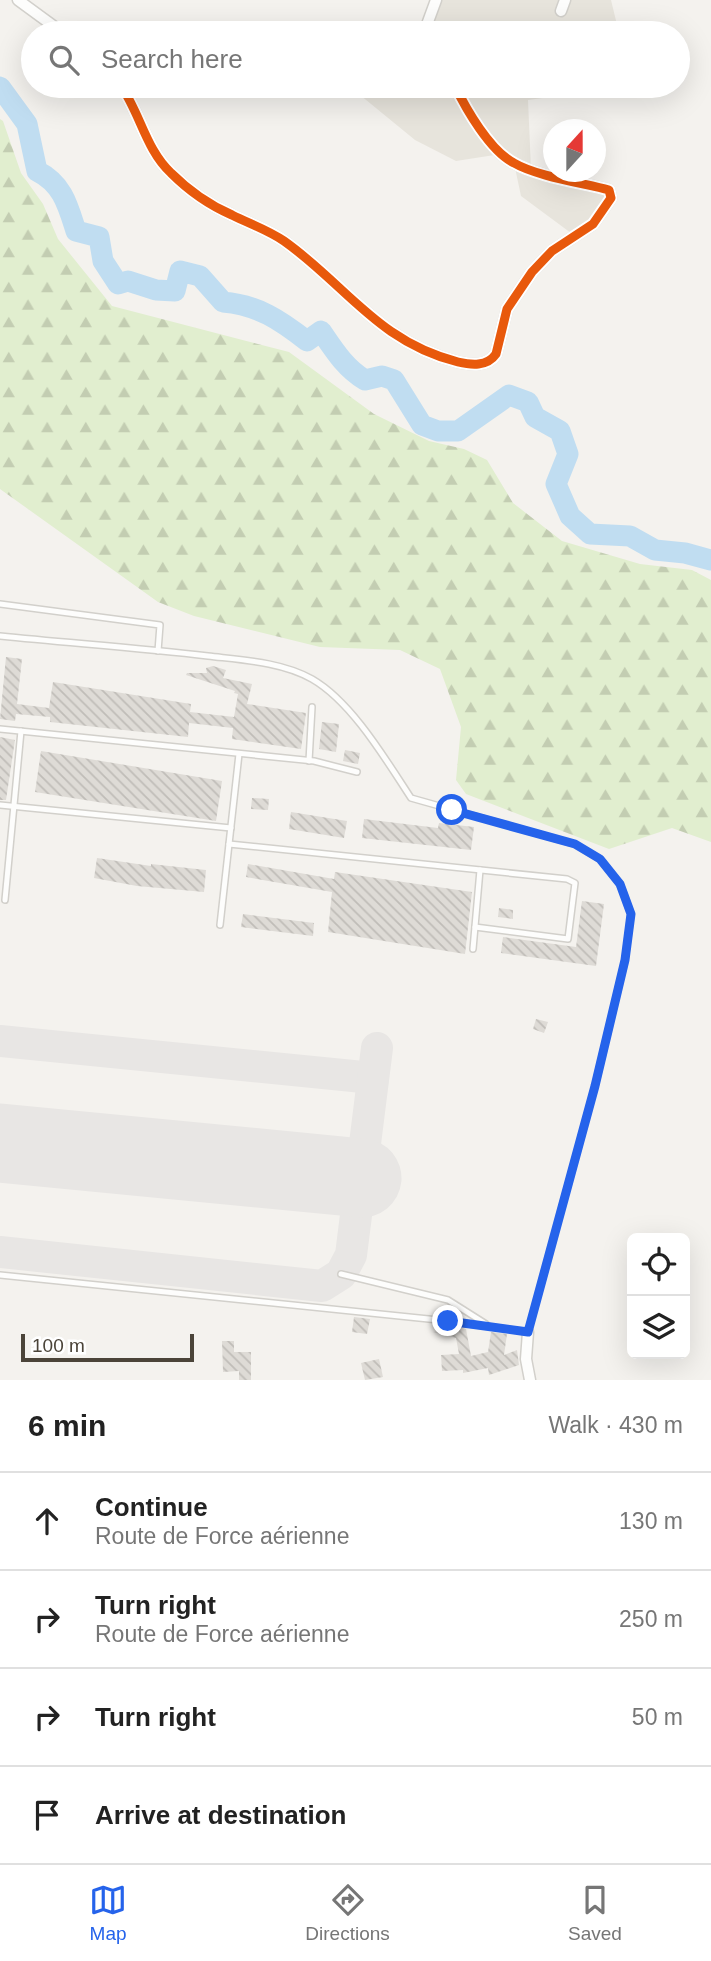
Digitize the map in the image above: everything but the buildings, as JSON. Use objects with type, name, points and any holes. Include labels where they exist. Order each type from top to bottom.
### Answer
[{"type":"street","points":[[18,0],[47,21]]},
{"type":"street","points":[[428,21],[436,0]]},
{"type":"street","points":[[127,98],[160,162],[187,188],[205,201],[285,242],[328,276],[373,320],[406,341],[446,359],[467,364],[484,364],[496,354],[507,309],[532,272],[552,251],[593,224],[611,198],[608,190],[522,167],[506,158],[460,98]]},
{"type":"street","points":[[528,1332],[526,1359],[530,1380]]},
{"type":"lane","points":[[0,604],[160,625],[158,651]]},
{"type":"lane","points":[[0,636],[192,654],[280,667],[312,679],[347,708],[411,798],[575,844],[600,859],[620,884],[631,914],[625,960],[595,1086],[528,1332],[489,1325],[0,1275]]},
{"type":"lane","points":[[309,761],[312,707]]},
{"type":"lane","points":[[0,729],[309,761],[357,772]]},
{"type":"lane","points":[[5,900],[22,731]]},
{"type":"lane","points":[[220,925],[239,754]]},
{"type":"lane","points":[[0,805],[231,828]]},
{"type":"lane","points":[[229,844],[567,879],[575,883],[568,939],[475,927]]},
{"type":"lane","points":[[473,949],[480,870]]},
{"type":"lane","points":[[341,1274],[447,1300],[489,1325]]},
{"type":"shaded area","points":[[436,0],[611,0],[616,21],[429,21]]},
{"type":"shaded area","points":[[364,98],[543,98],[528,100],[531,169],[543,172],[543,182],[579,182],[608,190],[611,198],[575,236],[521,196],[514,163],[501,154],[456,161],[415,140]]},
{"type":"green space","points":[[0,119],[21,173],[43,204],[58,239],[112,306],[289,352],[374,414],[429,441],[464,449],[487,460],[513,503],[562,541],[640,564],[692,570],[711,580],[711,842],[672,828],[609,849],[466,794],[456,780],[461,727],[440,669],[400,650],[320,647],[194,616],[158,602],[0,489]]},
{"type":"waterway","points":[[0,87],[27,124],[37,171],[59,189],[76,231],[99,237],[103,261],[118,284],[128,281],[156,290],[175,291],[180,271],[200,276],[223,302],[258,310],[307,341],[321,331],[335,352],[365,380],[382,376],[394,380],[422,425],[438,431],[458,431],[509,395],[528,402],[535,417],[560,431],[568,454],[556,484],[570,516],[590,534],[630,536],[655,550],[685,553],[711,560]]},
{"type":"taxiway","points":[[0,1041],[373,1078]]},
{"type":"taxiway","points":[[0,1252],[322,1286],[341,1274],[351,1255],[377,1048]]},
{"type":"runway","points":[[0,1143],[362,1178]]},
{"type":"cycle path","points":[[128,98],[155,154],[192,192],[215,207],[284,241],[384,327],[406,341],[430,353],[458,362],[478,364],[488,361],[496,354],[507,309],[532,272],[552,251],[593,224],[611,198],[609,190],[534,172],[514,163],[496,149],[461,98]]},
{"type":"route","points":[[448,1321],[528,1332],[595,1086],[625,960],[631,914],[620,884],[600,859],[575,844],[452,810]]}]
